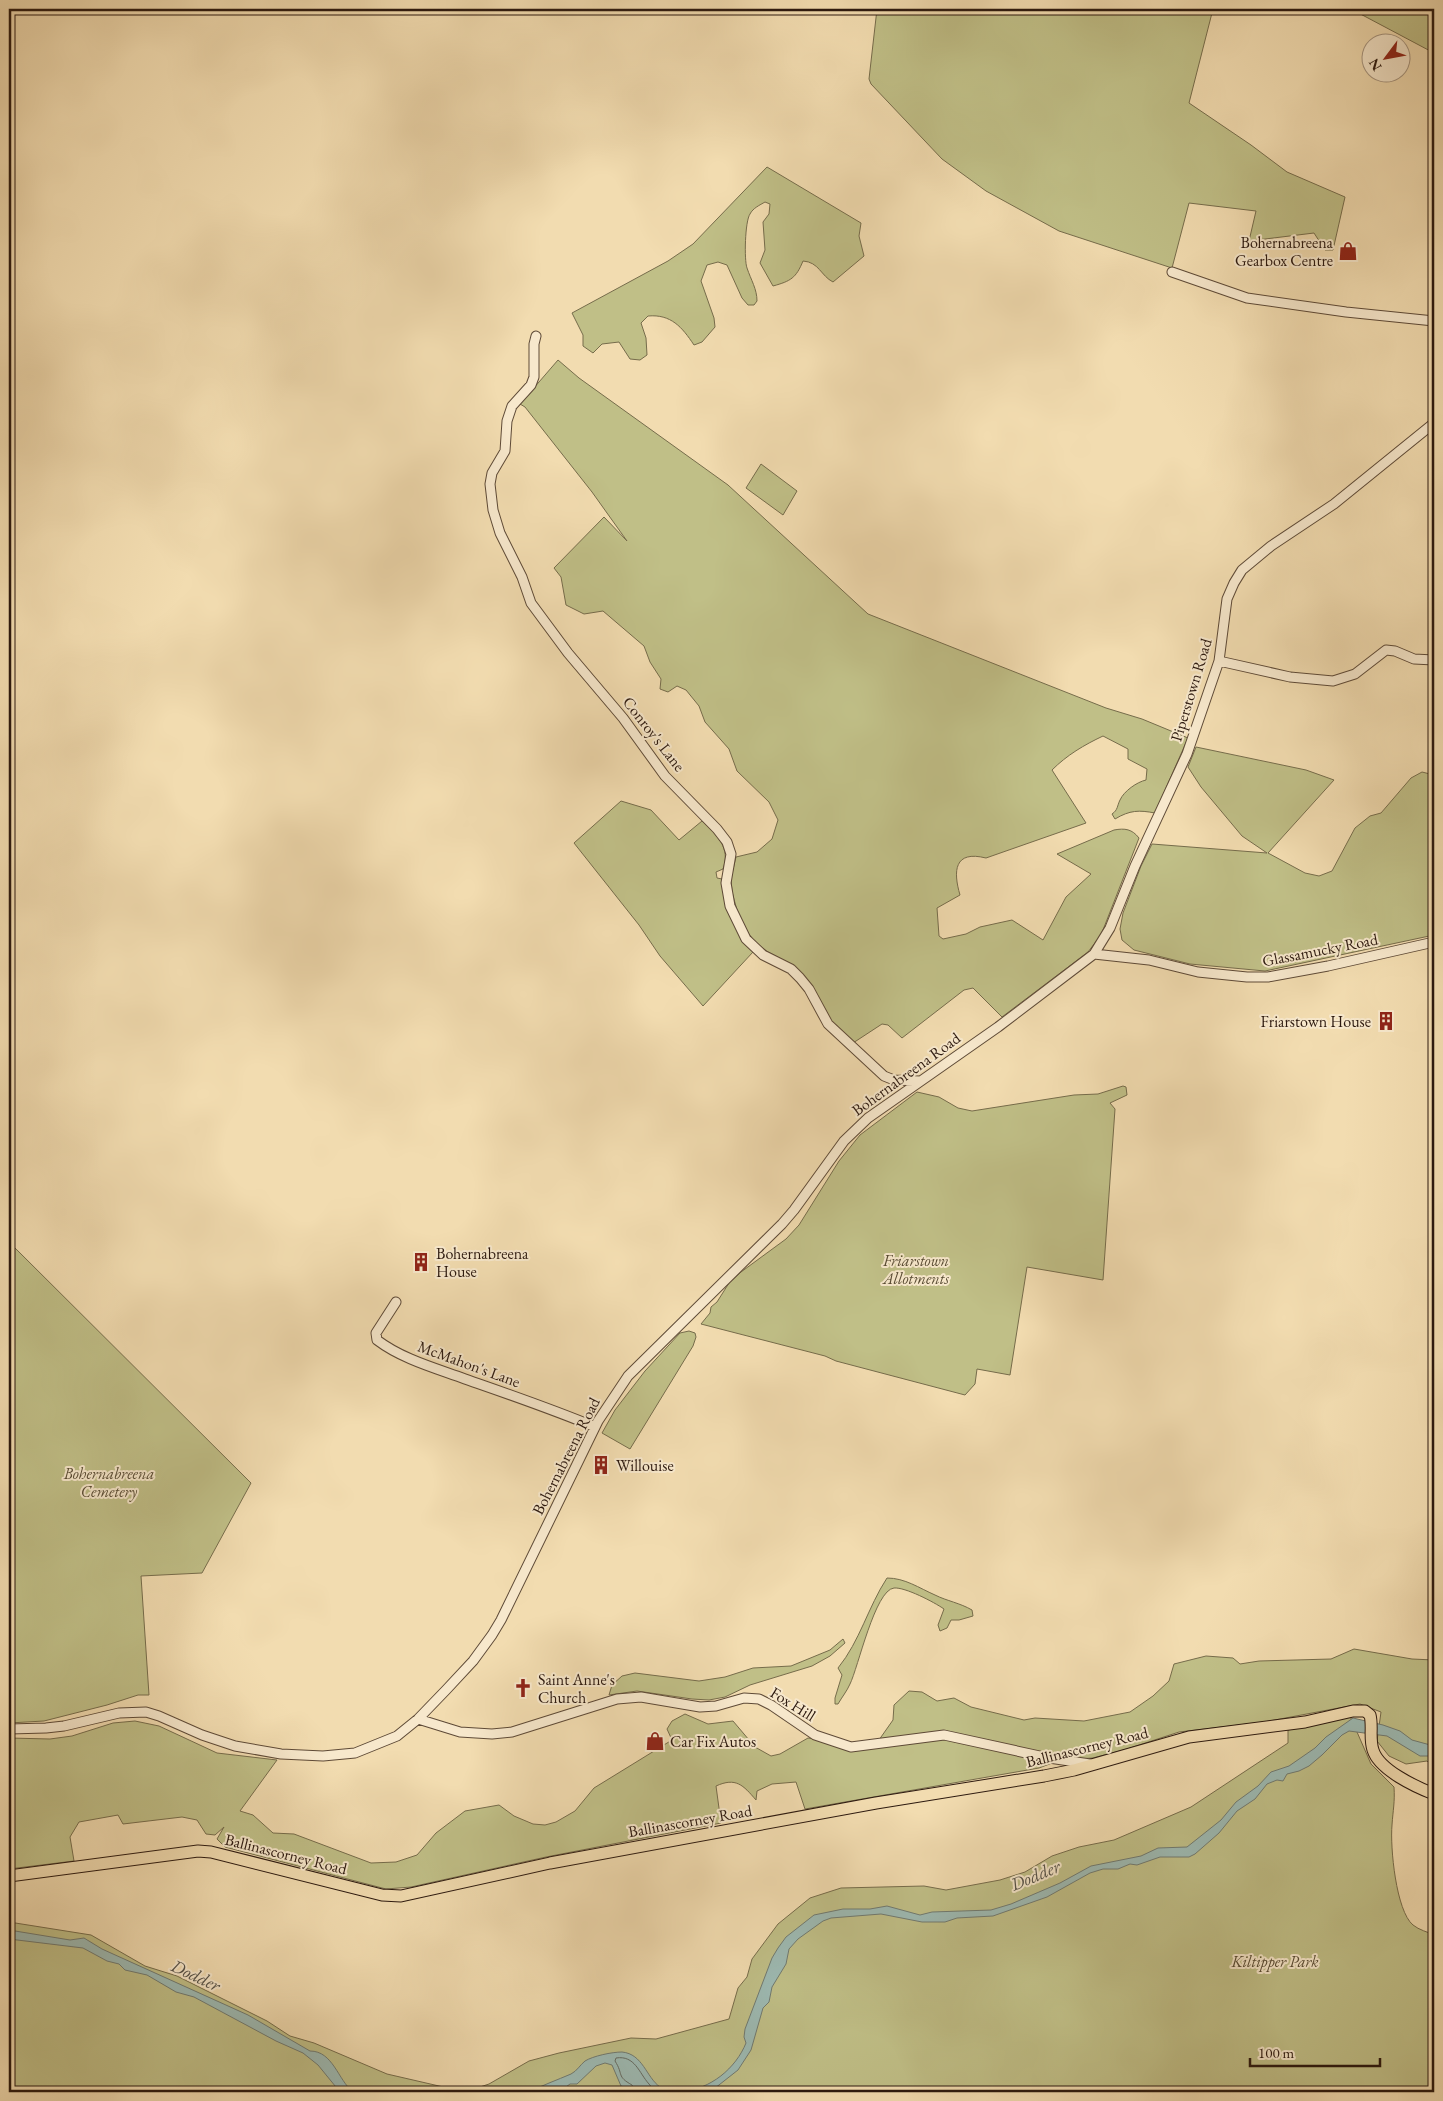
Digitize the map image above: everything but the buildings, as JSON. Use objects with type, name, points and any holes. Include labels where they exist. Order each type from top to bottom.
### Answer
[{"type":"main road","name":"Ballinascorney Road","points":[[9,1876],[198,1851],[211,1852],[382,1895],[401,1896],[550,1863],[876,1803],[1044,1776],[1189,1738],[1364,1711],[1370,1715],[1372,1721],[1371,1741],[1373,1752],[1390,1770],[1415,1786],[1434,1794]]},
{"type":"street","points":[[1172,272],[1247,298],[1346,312],[1434,321]]},
{"type":"street","name":"Conroy's Lane","points":[[536,336],[534,344],[534,378],[531,385],[512,406],[507,421],[505,451],[492,473],[490,484],[493,510],[500,533],[522,577],[531,603],[568,653],[623,718],[665,776],[727,842],[731,854],[726,883],[730,906],[746,939],[763,955],[790,969],[800,978],[810,989],[828,1024],[884,1076],[894,1080],[920,1081]]},
{"type":"street","name":"Piperstown Road","points":[[1094,954],[1110,928],[1135,866],[1187,754],[1219,661],[1227,599],[1242,570],[1271,546],[1334,504],[1434,423]]},
{"type":"street","points":[[1219,661],[1290,677],[1334,681],[1355,674],[1386,650],[1395,651],[1414,659],[1434,660]]},
{"type":"street","name":"Glassamucky Road","points":[[1094,954],[1149,960],[1198,972],[1268,977],[1328,966],[1434,942]]},
{"type":"street","name":"Bohernabreena Road","points":[[9,1729],[64,1726],[119,1713],[146,1712],[202,1735],[235,1746],[281,1754],[323,1756],[355,1753],[397,1736],[418,1719],[473,1660],[501,1620],[595,1427],[628,1376],[782,1224],[856,1129],[920,1081],[998,1027],[1094,954]]},
{"type":"street","name":"McMahon's Lane","points":[[396,1302],[376,1333],[377,1340],[385,1346],[434,1368],[595,1427]]},
{"type":"street","name":"Fox Hill","points":[[418,1719],[429,1724],[460,1732],[492,1734],[512,1732],[617,1699],[641,1697],[700,1707],[716,1706],[744,1698],[759,1699],[815,1735],[851,1747],[944,1735],[994,1744],[1049,1758],[1095,1764]]},
{"type":"green space","points":[[877,9],[1213,9],[1189,103],[1287,172],[1345,197],[1333,250],[1325,250],[1314,233],[1249,241],[1256,211],[1189,203],[1172,268],[1059,231],[986,191],[942,159],[871,84],[869,79]]},
{"type":"green space","points":[[1351,9],[1434,9],[1434,53],[1410,40],[1410,32],[1394,32]]},
{"type":"green space","points":[[767,167],[861,223],[859,236],[864,256],[833,282],[813,264],[803,261],[792,278],[773,286],[760,263],[765,250],[763,222],[769,214],[770,204],[765,202],[751,212],[746,232],[746,264],[757,297],[754,305],[748,305],[742,298],[727,265],[718,262],[707,265],[701,281],[714,318],[715,327],[702,342],[694,345],[675,323],[663,317],[648,316],[641,323],[646,338],[647,355],[640,360],[630,359],[619,342],[602,344],[593,353],[583,346],[583,335],[572,313],[668,261],[693,244]]},
{"type":"green space","points":[[558,360],[579,378],[728,485],[868,614],[1106,708],[1142,719],[1188,738],[1155,813],[1135,811],[1115,819],[1112,814],[1124,793],[1131,787],[1146,780],[1147,769],[1128,759],[1128,749],[1103,736],[1076,751],[1052,770],[1086,823],[986,858],[967,857],[958,864],[957,878],[960,895],[937,908],[939,936],[943,939],[966,934],[980,927],[1012,920],[1043,940],[1066,897],[1091,874],[1057,854],[1114,830],[1128,830],[1139,838],[1101,935],[1088,952],[1002,1017],[973,988],[964,990],[902,1038],[888,1025],[882,1024],[853,1043],[828,1017],[806,978],[787,962],[756,943],[745,929],[737,910],[732,892],[731,878],[736,857],[757,852],[772,839],[778,820],[769,802],[737,771],[729,749],[705,722],[699,706],[686,690],[677,686],[668,692],[660,689],[661,679],[650,662],[644,646],[603,611],[584,614],[566,605],[561,577],[554,568],[604,517],[627,541],[592,492],[525,407],[520,404]]},
{"type":"green space","points":[[761,464],[797,491],[783,515],[746,488]]},
{"type":"green space","points":[[1196,747],[1306,770],[1334,780],[1268,853],[1305,873],[1319,876],[1332,871],[1355,828],[1370,816],[1381,813],[1411,778],[1422,772],[1434,775],[1434,935],[1265,971],[1190,964],[1134,950],[1122,940],[1120,929],[1123,913],[1141,866],[1152,844],[1267,853],[1242,836],[1201,787],[1188,767]]},
{"type":"green space","points":[[621,801],[651,810],[679,840],[702,821],[713,831],[724,848],[725,861],[723,869],[716,872],[717,878],[722,879],[728,911],[742,941],[753,952],[703,1006],[660,956],[639,925],[574,843]]},
{"type":"green space","name":"Friarstown Allotments","points":[[1123,1086],[1126,1087],[1127,1095],[1110,1103],[1115,1109],[1103,1280],[1027,1267],[1010,1375],[977,1369],[975,1384],[965,1395],[701,1324],[729,1283],[786,1239],[799,1225],[839,1161],[860,1135],[917,1092],[939,1097],[958,1108],[972,1111],[1074,1095],[1098,1094]]},
{"type":"green space","name":"Bohernabreena Cemetery","points":[[9,1242],[251,1483],[202,1573],[141,1576],[149,1695],[138,1695],[44,1721],[9,1723]]},
{"type":"green space","points":[[689,1331],[695,1333],[696,1337],[693,1346],[630,1449],[602,1433],[615,1410],[645,1371],[680,1333]]},
{"type":"green space","points":[[887,1578],[906,1582],[963,1606],[972,1610],[973,1616],[951,1620],[947,1628],[940,1631],[938,1625],[944,1609],[912,1592],[899,1588],[894,1588],[887,1592],[874,1615],[850,1684],[838,1704],[835,1704],[842,1675],[838,1668],[852,1647],[874,1600]]},
{"type":"green space","points":[[843,1639],[845,1643],[830,1656],[812,1666],[750,1685],[725,1697],[709,1700],[692,1699],[637,1691],[609,1695],[612,1685],[622,1676],[635,1673],[699,1681],[725,1677],[753,1668],[791,1666],[830,1650]]},
{"type":"green space","points":[[1354,1649],[1412,1659],[1434,1660],[1434,1768],[1427,1761],[1406,1764],[1389,1756],[1377,1741],[1381,1712],[1360,1704],[1264,1722],[1179,1732],[1093,1758],[1060,1760],[1039,1768],[805,1809],[796,1782],[772,1784],[757,1791],[756,1800],[739,1784],[723,1783],[716,1786],[721,1823],[546,1857],[411,1887],[386,1889],[225,1847],[217,1839],[224,1827],[215,1835],[206,1834],[197,1820],[182,1817],[123,1824],[118,1815],[79,1822],[70,1837],[74,1861],[9,1869],[9,1738],[50,1739],[72,1736],[113,1723],[135,1721],[159,1726],[217,1753],[277,1760],[240,1811],[253,1815],[273,1833],[294,1834],[371,1863],[396,1862],[417,1855],[436,1833],[465,1811],[499,1805],[514,1816],[533,1824],[545,1825],[556,1822],[575,1811],[594,1788],[672,1740],[667,1729],[672,1721],[685,1714],[708,1724],[733,1721],[755,1747],[771,1756],[780,1754],[808,1738],[874,1747],[893,1720],[894,1705],[909,1691],[922,1692],[937,1701],[954,1698],[971,1707],[1024,1720],[1035,1718],[1084,1721],[1130,1712],[1153,1696],[1169,1681],[1174,1664],[1206,1656],[1233,1658],[1240,1664],[1259,1661],[1331,1659]]},
{"type":"green space","name":"Kiltipper Park","points":[[1350,1716],[1371,1764],[1394,1787],[1393,1863],[1402,1907],[1413,1925],[1434,1935],[1434,2092],[465,2092],[489,2084],[529,2061],[631,2038],[656,2039],[729,2019],[738,1988],[747,1977],[752,1959],[778,1924],[810,1898],[841,1888],[924,1886],[946,1890],[1000,1880],[1025,1872],[1052,1856],[1079,1847],[1114,1840],[1191,1807],[1288,1743],[1288,1730]]},
{"type":"green space","points":[[9,1922],[91,1935],[145,1966],[177,1976],[267,2021],[290,2036],[314,2043],[387,2074],[465,2092],[9,2092]]},
{"type":"water","points":[[1353,1718],[1383,1725],[1400,1731],[1412,1740],[1434,1746],[1434,1756],[1420,1756],[1387,1736],[1349,1731],[1342,1735],[1309,1766],[1287,1774],[1283,1781],[1277,1780],[1267,1784],[1255,1799],[1237,1811],[1219,1833],[1189,1857],[1160,1857],[1137,1865],[1130,1864],[1118,1869],[1103,1869],[1090,1873],[1047,1897],[993,1916],[957,1918],[945,1922],[922,1922],[881,1914],[831,1918],[823,1921],[798,1939],[789,1949],[786,1964],[772,1987],[769,2002],[763,2008],[751,2050],[738,2070],[710,2092],[631,2092],[628,2088],[621,2086],[612,2065],[605,2063],[596,2066],[577,2084],[570,2084],[559,2092],[529,2092],[571,2074],[588,2059],[622,2052],[640,2061],[655,2083],[665,2090],[692,2090],[702,2087],[729,2069],[742,2052],[746,2043],[744,2037],[745,2029],[772,1958],[786,1937],[814,1915],[843,1909],[870,1909],[887,1906],[920,1915],[932,1912],[991,1910],[1011,1904],[1060,1883],[1091,1866],[1141,1856],[1158,1848],[1187,1847],[1221,1820],[1236,1802],[1258,1786],[1271,1772],[1289,1766]]},
{"type":"water","points":[[9,1930],[70,1940],[84,1938],[102,1949],[248,2015],[310,2051],[318,2052],[324,2056],[330,2061],[353,2092],[340,2092],[318,2065],[303,2053],[276,2041],[194,1997],[176,1992],[147,1975],[125,1970],[119,1964],[107,1961],[83,1948],[9,1939]]},
{"type":"place","name":"Bohernabreena Gearbox Centre","points":[[1348,251]]},
{"type":"place","name":"Friarstown House","points":[[1386,1021]]},
{"type":"place","name":"Bohernabreena House","points":[[421,1262]]},
{"type":"place","name":"Willouise","points":[[601,1465]]},
{"type":"place","name":"Saint Anne's Church","points":[[523,1688]]},
{"type":"place","name":"Car Fix Autos","points":[[655,1741]]},
{"type":"water label","name":"Dodder","points":[[1035,1875]]},
{"type":"water label","name":"Dodder","points":[[196,1975]]}]
